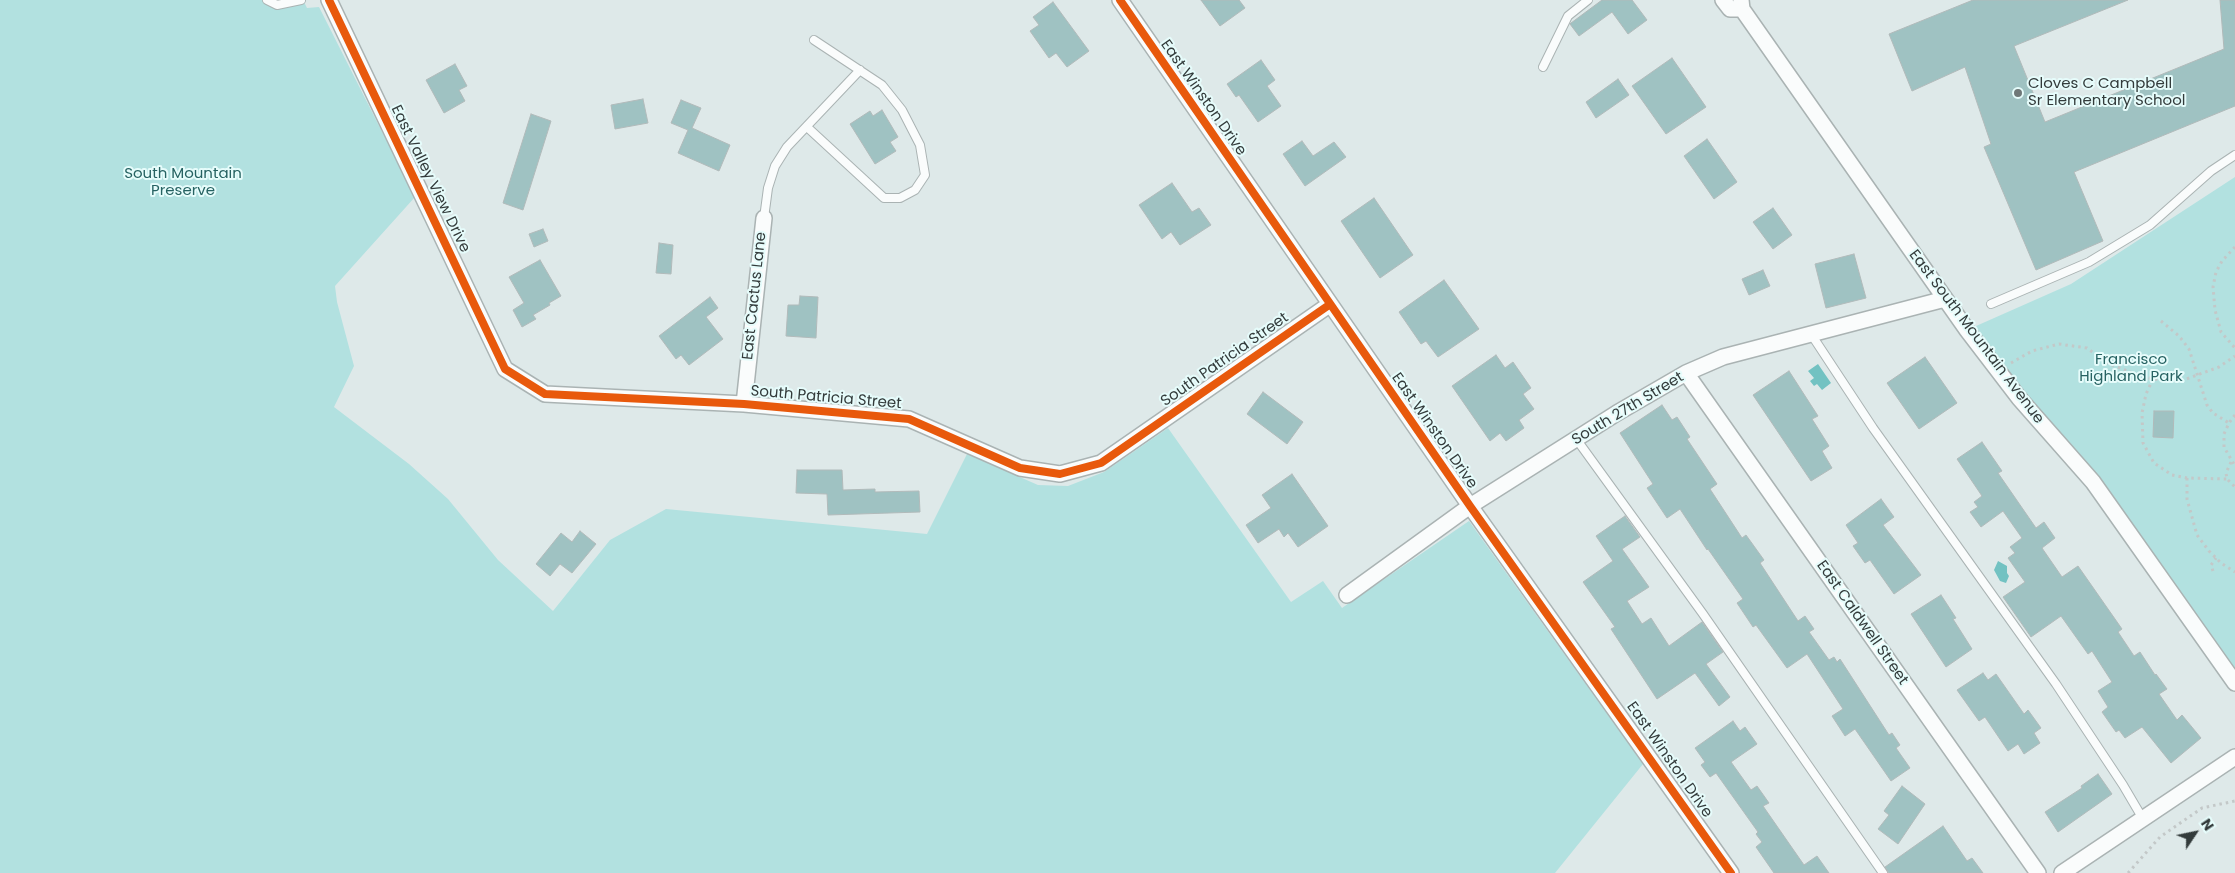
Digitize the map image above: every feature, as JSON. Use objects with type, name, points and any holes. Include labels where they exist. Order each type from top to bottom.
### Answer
[{"type":"street","name":"East Valley View Drive","points":[[329,0],[505,369]]},
{"type":"street","name":"East Winston Drive","points":[[1120,0],[1470,506],[1732,873]]},
{"type":"street","name":"East South Mountain Avenue","points":[[1723,0],[1730,9],[1742,4],[1945,299],[1998,372],[2040,423],[2093,482],[2235,683]]},
{"type":"street","name":"East Cactus Lane","points":[[744,404],[764,218]]},
{"type":"street","name":"South 27th Street","points":[[1348,596],[1470,506],[1617,413],[1686,373],[1723,357],[1945,299]]},
{"type":"street","name":"South Patricia Street","points":[[505,369],[544,394],[744,404],[909,419],[1020,468],[1060,474],[1101,463],[1329,304]]},
{"type":"street","name":"East Caldwell Street","points":[[1686,373],[2038,873]]},
{"type":"street","points":[[2062,873],[2235,757]]},
{"type":"lane","points":[[267,0],[277,5],[301,0]]},
{"type":"lane","points":[[1542,67],[1568,16],[1588,0]]},
{"type":"lane","points":[[807,127],[884,198],[900,198],[915,190],[925,175],[920,146],[902,110],[882,85],[814,40]]},
{"type":"lane","points":[[764,218],[768,188],[775,166],[787,147],[860,70]]},
{"type":"lane","points":[[1991,304],[2089,262],[2150,225],[2211,171],[2235,155]]},
{"type":"lane","points":[[1811,334],[1872,428],[2056,684],[2124,785],[2144,819]]},
{"type":"lane","points":[[1577,440],[1704,614],[1883,873]]},
{"type":"path","points":[[2235,247],[2222,261],[2216,272],[2213,287],[2215,310],[2221,332],[2235,348]]},
{"type":"path","points":[[2160,321],[2180,336],[2189,349],[2207,405],[2212,413],[2228,423]]},
{"type":"path","points":[[1998,372],[2032,351],[2059,344],[2088,348],[2107,363],[2153,379],[2180,381],[2219,367],[2235,356]]},
{"type":"path","points":[[2153,379],[2146,394],[2142,413],[2143,443],[2154,463],[2172,475],[2187,478],[2227,479]]},
{"type":"path","points":[[2235,415],[2228,423],[2224,434],[2224,447],[2235,466]]},
{"type":"path","points":[[2231,462],[2226,473],[2227,479],[2235,487]]},
{"type":"path","points":[[2187,478],[2187,499],[2194,526],[2203,543],[2216,558],[2235,572]]},
{"type":"path","points":[[2213,571],[2211,565],[2216,558]]},
{"type":"path","points":[[2128,873],[2160,837],[2202,808],[2235,801]]},
{"type":"green space","name":"South Mountain Preserve","points":[[0,0],[303,0],[307,8],[319,7],[415,197],[335,286],[337,302],[354,366],[334,407],[409,464],[448,499],[498,560],[553,611],[610,540],[666,509],[927,534],[967,454],[1038,485],[1068,486],[1104,472],[1168,428],[1291,602],[1323,581],[1342,608],[1469,521],[1643,764],[1555,873],[0,873]]},
{"type":"green space","name":"Francisco Highland Park","points":[[2235,177],[2235,683],[2182,609],[1967,330],[2071,284]]},
{"type":"shaded area","points":[[1818,364],[1831,383],[1822,390],[1817,384],[1814,386],[1810,381],[1814,378],[1808,371]]},
{"type":"shaded area","points":[[1998,561],[2007,566],[2009,576],[2006,583],[2000,581],[1994,570]]},
{"type":"building","points":[[1201,0],[1239,0],[1245,8],[1220,26]]},
{"type":"building","points":[[1602,0],[1632,0],[1647,20],[1628,34],[1612,12],[1579,36],[1570,24]]},
{"type":"building","points":[[1973,0],[2128,0],[2014,46],[2045,122],[2224,49],[2220,0],[2235,0],[2235,106],[2074,172],[2103,241],[2036,270],[1984,147],[1991,144],[1965,67],[1912,91],[1889,34]]},
{"type":"building","points":[[1053,2],[1089,51],[1067,67],[1056,53],[1049,58],[1030,31],[1039,25],[1033,17]]},
{"type":"building","points":[[1672,58],[1706,107],[1666,134],[1632,86]]},
{"type":"building","points":[[1261,60],[1275,80],[1267,86],[1281,106],[1258,122],[1239,95],[1236,97],[1227,84]]},
{"type":"building","points":[[455,64],[467,86],[459,90],[465,101],[444,113],[426,80]]},
{"type":"building","points":[[1618,79],[1629,95],[1596,118],[1586,102]]},
{"type":"building","points":[[643,99],[648,123],[615,129],[611,105]]},
{"type":"building","points":[[681,100],[701,108],[692,128],[730,145],[719,171],[678,153],[688,130],[671,123]]},
{"type":"building","points":[[882,110],[898,137],[890,142],[896,151],[875,164],[850,124],[870,111],[873,116]]},
{"type":"building","points":[[531,114],[551,121],[523,210],[503,203]]},
{"type":"building","points":[[1707,139],[1737,182],[1714,199],[1684,156]]},
{"type":"building","points":[[1302,141],[1313,156],[1334,142],[1346,157],[1305,186],[1283,154]]},
{"type":"building","points":[[1172,183],[1192,212],[1199,208],[1211,225],[1180,245],[1171,232],[1162,239],[1139,205]]},
{"type":"building","points":[[1374,198],[1413,255],[1380,278],[1341,221]]},
{"type":"building","points":[[1773,208],[1792,235],[1773,249],[1753,222]]},
{"type":"building","points":[[543,229],[548,241],[534,247],[529,234]]},
{"type":"building","points":[[659,243],[673,245],[671,274],[656,273]]},
{"type":"building","points":[[1854,254],[1866,298],[1826,308],[1815,264]]},
{"type":"building","points":[[540,260],[561,296],[533,315],[536,319],[522,327],[513,310],[524,303],[509,277]]},
{"type":"building","points":[[1763,270],[1770,286],[1749,295],[1742,279]]},
{"type":"building","points":[[1444,280],[1479,329],[1438,357],[1426,341],[1421,344],[1399,312]]},
{"type":"building","points":[[800,296],[818,297],[816,338],[786,336],[788,305],[799,305]]},
{"type":"building","points":[[710,297],[718,308],[706,317],[723,339],[689,365],[681,355],[676,359],[659,336]]},
{"type":"building","points":[[1496,355],[1505,368],[1513,362],[1531,388],[1523,394],[1534,409],[1519,420],[1524,428],[1506,441],[1500,433],[1490,441],[1452,386]]},
{"type":"building","points":[[1925,357],[1957,403],[1919,429],[1887,383]]},
{"type":"building","points":[[1789,371],[1818,416],[1812,419],[1829,446],[1822,451],[1832,468],[1811,481],[1753,395]]},
{"type":"building","points":[[1263,392],[1303,422],[1287,444],[1247,414]]},
{"type":"building","points":[[1662,405],[1672,420],[1677,417],[1690,437],[1687,439],[1717,484],[1710,489],[1742,538],[1746,535],[1764,560],[1760,563],[1798,621],[1805,616],[1814,629],[1809,632],[1829,660],[1834,657],[1837,662],[1840,659],[1889,735],[1892,733],[1900,745],[1896,748],[1910,768],[1891,781],[1855,729],[1845,736],[1832,716],[1843,709],[1807,654],[1787,668],[1756,625],[1753,627],[1737,603],[1743,599],[1680,509],[1667,518],[1647,488],[1653,484],[1620,433]]},
{"type":"building","points":[[2154,411],[2174,411],[2173,438],[2153,437]]},
{"type":"building","points":[[1982,442],[2002,471],[1998,473],[2036,528],[2044,522],[2055,538],[2042,548],[2062,577],[2078,566],[2122,629],[2118,632],[2134,656],[2140,652],[2167,689],[2159,694],[2177,720],[2182,715],[2201,738],[2171,763],[2142,727],[2125,738],[2119,730],[2116,732],[2102,712],[2108,707],[2098,691],[2112,682],[2092,651],[2088,654],[2061,616],[2031,637],[2003,597],[2025,582],[2008,558],[2015,553],[2010,547],[2022,538],[2003,511],[1981,527],[1970,512],[1978,507],[1974,502],[1982,496],[1957,459]]},
{"type":"building","points":[[797,470],[842,470],[843,490],[875,489],[875,492],[919,491],[920,512],[828,515],[827,494],[796,493]]},
{"type":"building","points":[[1292,474],[1328,526],[1298,547],[1288,533],[1284,537],[1279,529],[1258,543],[1246,525],[1271,508],[1262,495]]},
{"type":"building","points":[[1881,499],[1894,517],[1883,525],[1921,575],[1894,594],[1870,560],[1865,563],[1853,546],[1858,543],[1846,525]]},
{"type":"building","points":[[1625,516],[1640,537],[1622,549],[1649,587],[1627,601],[1642,624],[1651,618],[1669,646],[1702,622],[1723,652],[1706,664],[1730,697],[1719,706],[1695,673],[1657,699],[1611,629],[1615,627],[1583,582],[1613,561],[1596,536]]},
{"type":"building","points":[[580,531],[596,544],[572,573],[560,564],[550,576],[536,564],[561,533],[572,542]]},
{"type":"building","points":[[1941,595],[1956,618],[1953,619],[1972,649],[1946,667],[1911,614]]},
{"type":"building","points":[[1983,673],[1988,680],[1996,674],[2024,714],[2028,710],[2041,728],[2034,733],[2040,743],[2024,754],[2018,744],[2008,751],[1985,717],[1979,721],[1957,690]]},
{"type":"building","points":[[1733,721],[1740,731],[1745,727],[1757,744],[1731,762],[1751,790],[1757,786],[1769,803],[1763,806],[1804,865],[1817,856],[1829,873],[1774,873],[1756,847],[1762,842],[1756,834],[1758,832],[1716,773],[1710,777],[1701,765],[1705,762],[1695,748]]},
{"type":"building","points":[[2098,774],[2112,794],[2058,832],[2045,812],[2082,788],[2081,786]]},
{"type":"building","points":[[1902,786],[1925,804],[1898,844],[1878,829],[1889,815],[1884,811]]},
{"type":"building","points":[[1943,826],[1967,861],[1972,858],[1983,873],[1889,873],[1885,867]]},
{"type":"cycle path","points":[[329,0],[505,369],[545,394],[744,404],[909,419],[1020,468],[1060,474],[1101,463],[1329,305]]},
{"type":"cycle path","points":[[1120,0],[1470,506],[1731,873]]},
{"type":"place","name":"Cloves C Campbell Sr Elementary School","points":[[2018,93]]}]
